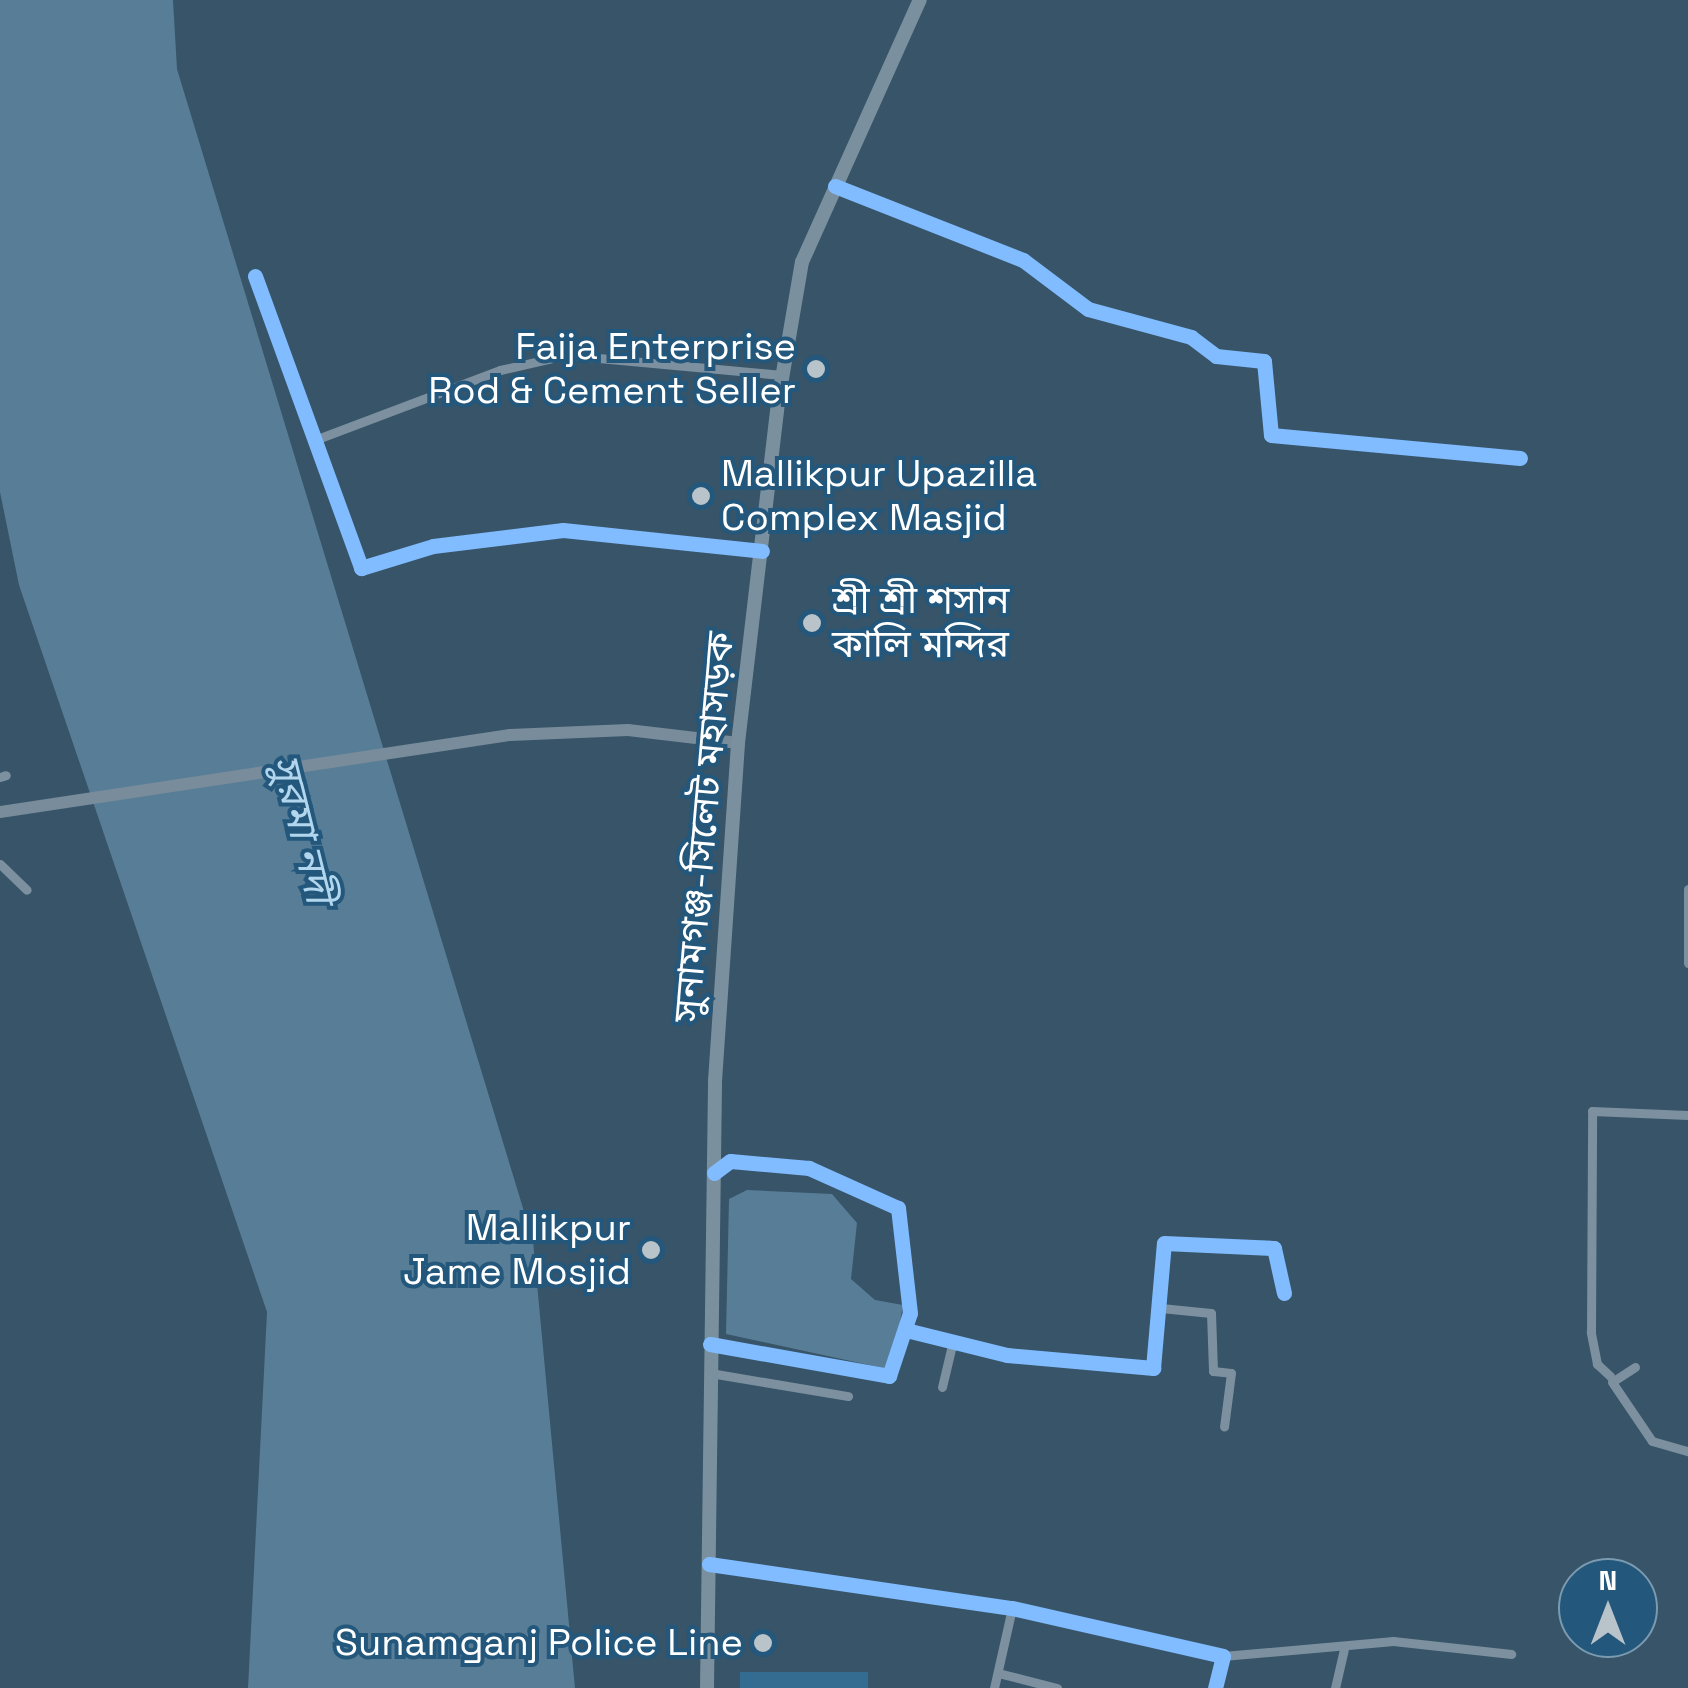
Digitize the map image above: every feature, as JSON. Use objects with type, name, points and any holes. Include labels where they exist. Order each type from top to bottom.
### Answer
[{"type":"main road","name":"সুনামগঞ্জ-সিলেট মহাসড়ক","points":[[707,1688],[714,1173],[738,743],[782,375],[802,262],[920,0]]},
{"type":"main road","points":[[0,812],[510,736],[628,730],[738,743]]},
{"type":"street","points":[[835,186],[1023,260],[1052,277],[1069,301],[1191,336],[1216,356],[1264,361],[1271,435],[1520,458]]},
{"type":"street","points":[[255,276],[361,568],[433,546],[563,530],[762,552]]},
{"type":"street","points":[[312,441],[500,370],[566,355],[782,375]]},
{"type":"street","points":[[0,864],[27,890]]},
{"type":"street","points":[[1688,889],[1688,963]]},
{"type":"street","points":[[1688,1115],[1592,1112],[1591,1332],[1597,1364],[1610,1376],[1652,1441],[1688,1451]]},
{"type":"street","points":[[710,1344],[889,1376],[906,1330],[907,1236],[898,1208],[809,1168],[730,1162],[714,1173]]},
{"type":"street","points":[[906,1330],[1153,1368],[1164,1243],[1274,1248],[1284,1293]]},
{"type":"street","points":[[1161,1308],[1211,1313],[1213,1371],[1231,1373],[1224,1426]]},
{"type":"street","points":[[942,1387],[953,1340]]},
{"type":"street","points":[[1610,1376],[1635,1367]]},
{"type":"street","points":[[710,1372],[848,1396]]},
{"type":"street","points":[[709,1564],[1012,1608],[1224,1656],[1344,1650],[1393,1640],[1511,1654]]},
{"type":"street","points":[[994,1688],[1012,1608]]},
{"type":"street","points":[[1334,1688],[1344,1650]]},
{"type":"street","points":[[1215,1688],[1224,1656]]},
{"type":"street","points":[[998,1672],[1057,1688]]},
{"type":"shaded area","points":[[740,1672],[868,1672],[868,1688],[740,1688]]},
{"type":"water","name":"সুরমা নদী","points":[[0,0],[173,0],[177,69],[533,1241],[575,1688],[248,1688],[267,1312],[19,585],[0,492]]},
{"type":"water","points":[[747,1190],[832,1194],[857,1223],[851,1279],[875,1300],[903,1305],[892,1370],[726,1334],[729,1199]]},
{"type":"cycle path","points":[[835,186],[1023,260],[1088,309],[1191,337],[1216,356],[1264,361],[1271,435],[1520,458]]},
{"type":"cycle path","points":[[255,276],[361,568],[433,546],[563,530],[762,551]]},
{"type":"cycle path","points":[[710,1344],[889,1376],[910,1313],[898,1208],[809,1168],[730,1161],[714,1173]]},
{"type":"cycle path","points":[[906,1330],[1007,1355],[1153,1368],[1164,1243],[1274,1248],[1284,1293]]},
{"type":"cycle path","points":[[709,1564],[1012,1608],[1223,1656],[1215,1688]]},
{"type":"place","name":"Faija Enterprise Rod & Cement Seller","points":[[816,369]]},
{"type":"place","name":"Mallikpur Upazilla Complex Masjid","points":[[701,496]]},
{"type":"place","name":"শ্রী শ্রী শসান কালি মন্দির","points":[[812,623]]},
{"type":"place","name":"Mallikpur Jame Mosjid","points":[[651,1250]]},
{"type":"place","name":"Sunamganj Police Line","points":[[763,1643]]}]
